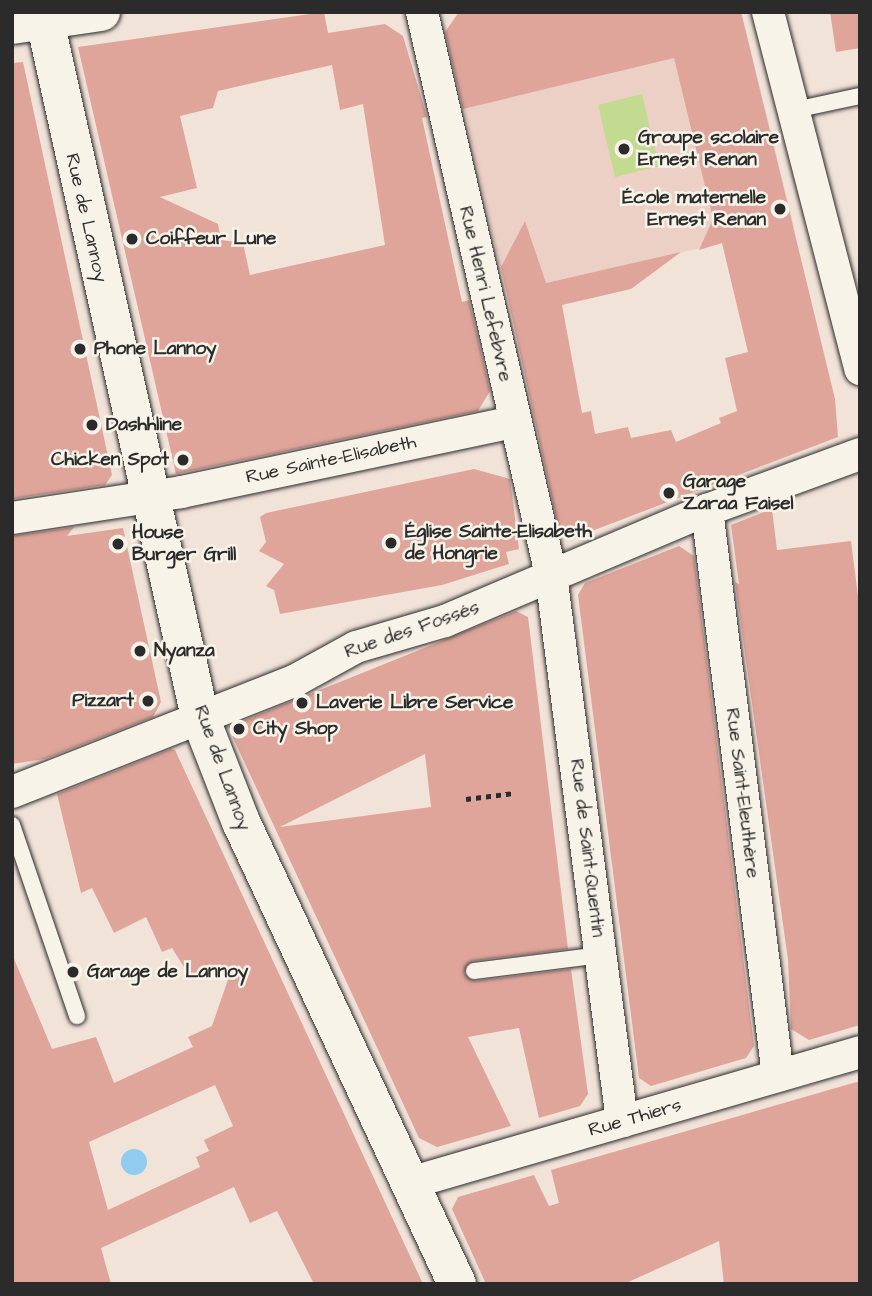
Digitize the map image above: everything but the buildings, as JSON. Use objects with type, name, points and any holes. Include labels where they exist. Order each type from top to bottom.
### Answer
[{"type":"main road","points":[[33,19],[101,12]]},
{"type":"main road","name":"Rue de Lannoy","points":[[33,19],[200,717],[241,822],[457,1284]]},
{"type":"street","name":"Rue Henri Lefebvre","points":[[422,12],[513,422],[551,575]]},
{"type":"street","points":[[768,12],[790,111],[860,369]]},
{"type":"street","name":"Rue Sainte-Elisabeth","points":[[12,518],[149,497],[513,422]]},
{"type":"street","name":"Rue des Fossés","points":[[12,792],[296,680],[347,651],[445,621],[707,510],[860,454]]},
{"type":"street","name":"Rue Saint-Eleuthère","points":[[707,510],[778,1076]]},
{"type":"street","name":"Rue de Saint-Quentin","points":[[551,575],[622,1121]]},
{"type":"street","name":"Rue Thiers","points":[[410,1183],[860,1052]]},
{"type":"lane","points":[[790,111],[860,96]]},
{"type":"lane","points":[[12,825],[77,1016]]},
{"type":"lane","points":[[474,971],[601,955]]},
{"type":"path","points":[[466,799],[514,793]]},
{"type":"shaded area","name":"Groupe scolaire Ernest Renan","points":[[742,14],[794,227],[506,292],[457,78]]},
{"type":"green space","points":[[642,94],[659,166],[615,177],[598,105]]},
{"type":"water","points":[[134,1149],[143,1153],[147,1162],[143,1171],[134,1175],[125,1171],[121,1162],[125,1153]]},
{"type":"place","name":"Groupe scolaire Ernest Renan","points":[[624,149]]},
{"type":"place","name":"École maternelle Ernest Renan","points":[[780,209]]},
{"type":"place","name":"Coiffeur Lune","points":[[132,239]]},
{"type":"place","name":"Phone Lannoy","points":[[80,349]]},
{"type":"place","name":"Dashhline","points":[[92,425]]},
{"type":"place","name":"Chicken Spot","points":[[183,460]]},
{"type":"place","name":"Garage Zaraa Faisel","points":[[669,493]]},
{"type":"place","name":"Église Sainte-Elisabeth de Hongrie","points":[[391,543]]},
{"type":"place","name":"House Burger Grill","points":[[118,544]]},
{"type":"place","name":"Nyanza","points":[[140,651]]},
{"type":"place","name":"Pizzart","points":[[148,701]]},
{"type":"place","name":"Laverie Libre Service","points":[[302,703]]},
{"type":"place","name":"City Shop","points":[[239,729]]},
{"type":"place","name":"Garage de Lannoy","points":[[73,972]]}]
